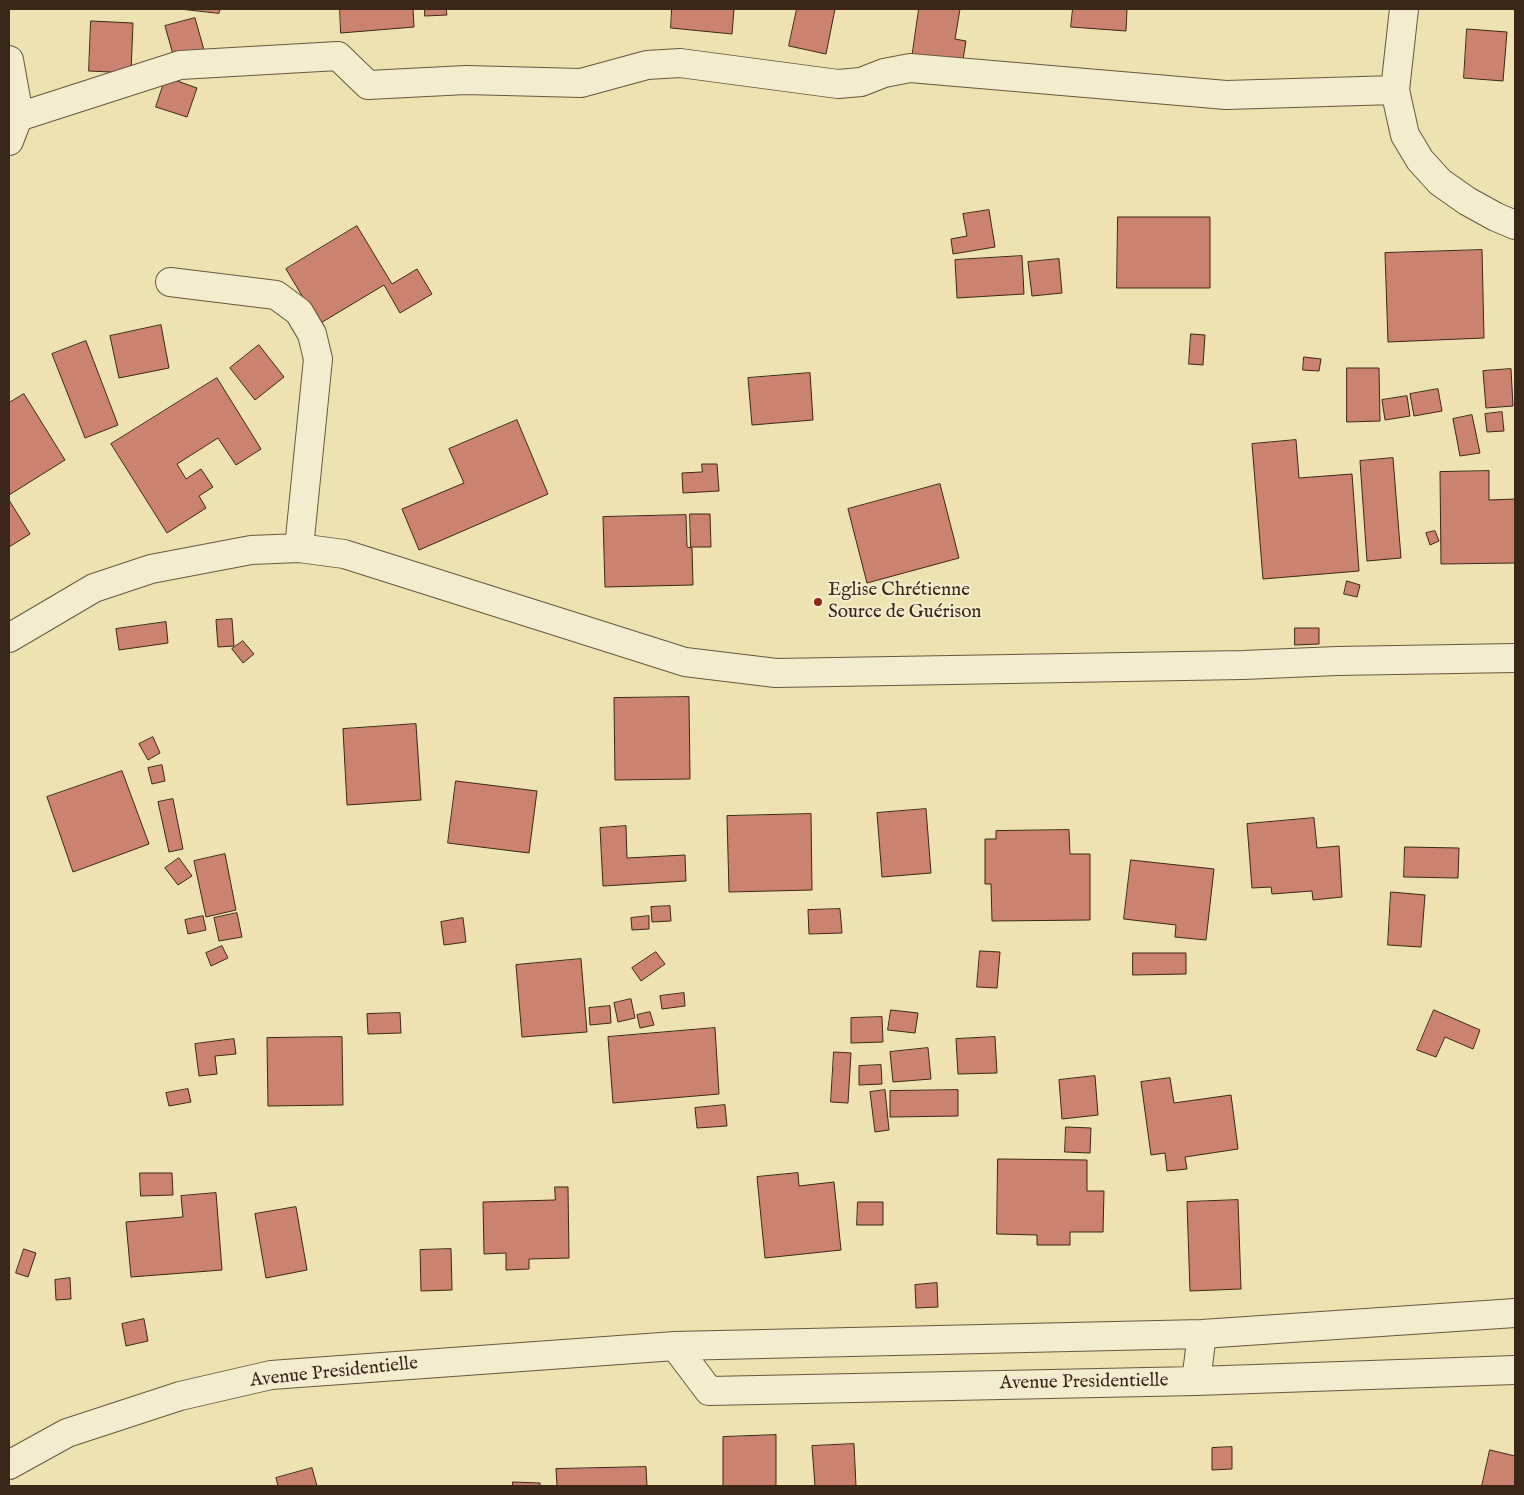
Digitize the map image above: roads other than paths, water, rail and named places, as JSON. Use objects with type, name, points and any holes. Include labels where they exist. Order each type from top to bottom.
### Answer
[{"type":"street","points":[[1404,9],[1396,90],[1405,135],[1420,160],[1440,182],[1467,201],[1515,225]]},
{"type":"street","points":[[14,118],[180,65],[338,56],[368,85],[466,80],[581,83],[647,65],[680,63],[838,84],[861,82],[884,73],[910,68],[1226,95],[1396,90]]},
{"type":"street","points":[[9,60],[14,118],[9,141]]},
{"type":"street","points":[[170,282],[276,295],[299,312],[312,334],[318,359],[299,548]]},
{"type":"street","points":[[9,638],[94,588],[151,569],[251,550],[299,548],[344,554],[685,662],[776,673],[1515,658]]},
{"type":"street","name":"Avenue Presidentielle","points":[[9,1465],[67,1433],[180,1396],[271,1375],[674,1346],[1202,1334],[1515,1313]]},
{"type":"street","points":[[1196,1381],[1202,1334]]},
{"type":"street","name":"Avenue Presidentielle","points":[[674,1346],[709,1391],[1196,1381],[1515,1370]]},
{"type":"place","name":"Eglise Chrétienne Source de Guérison","points":[[818,602]]}]
